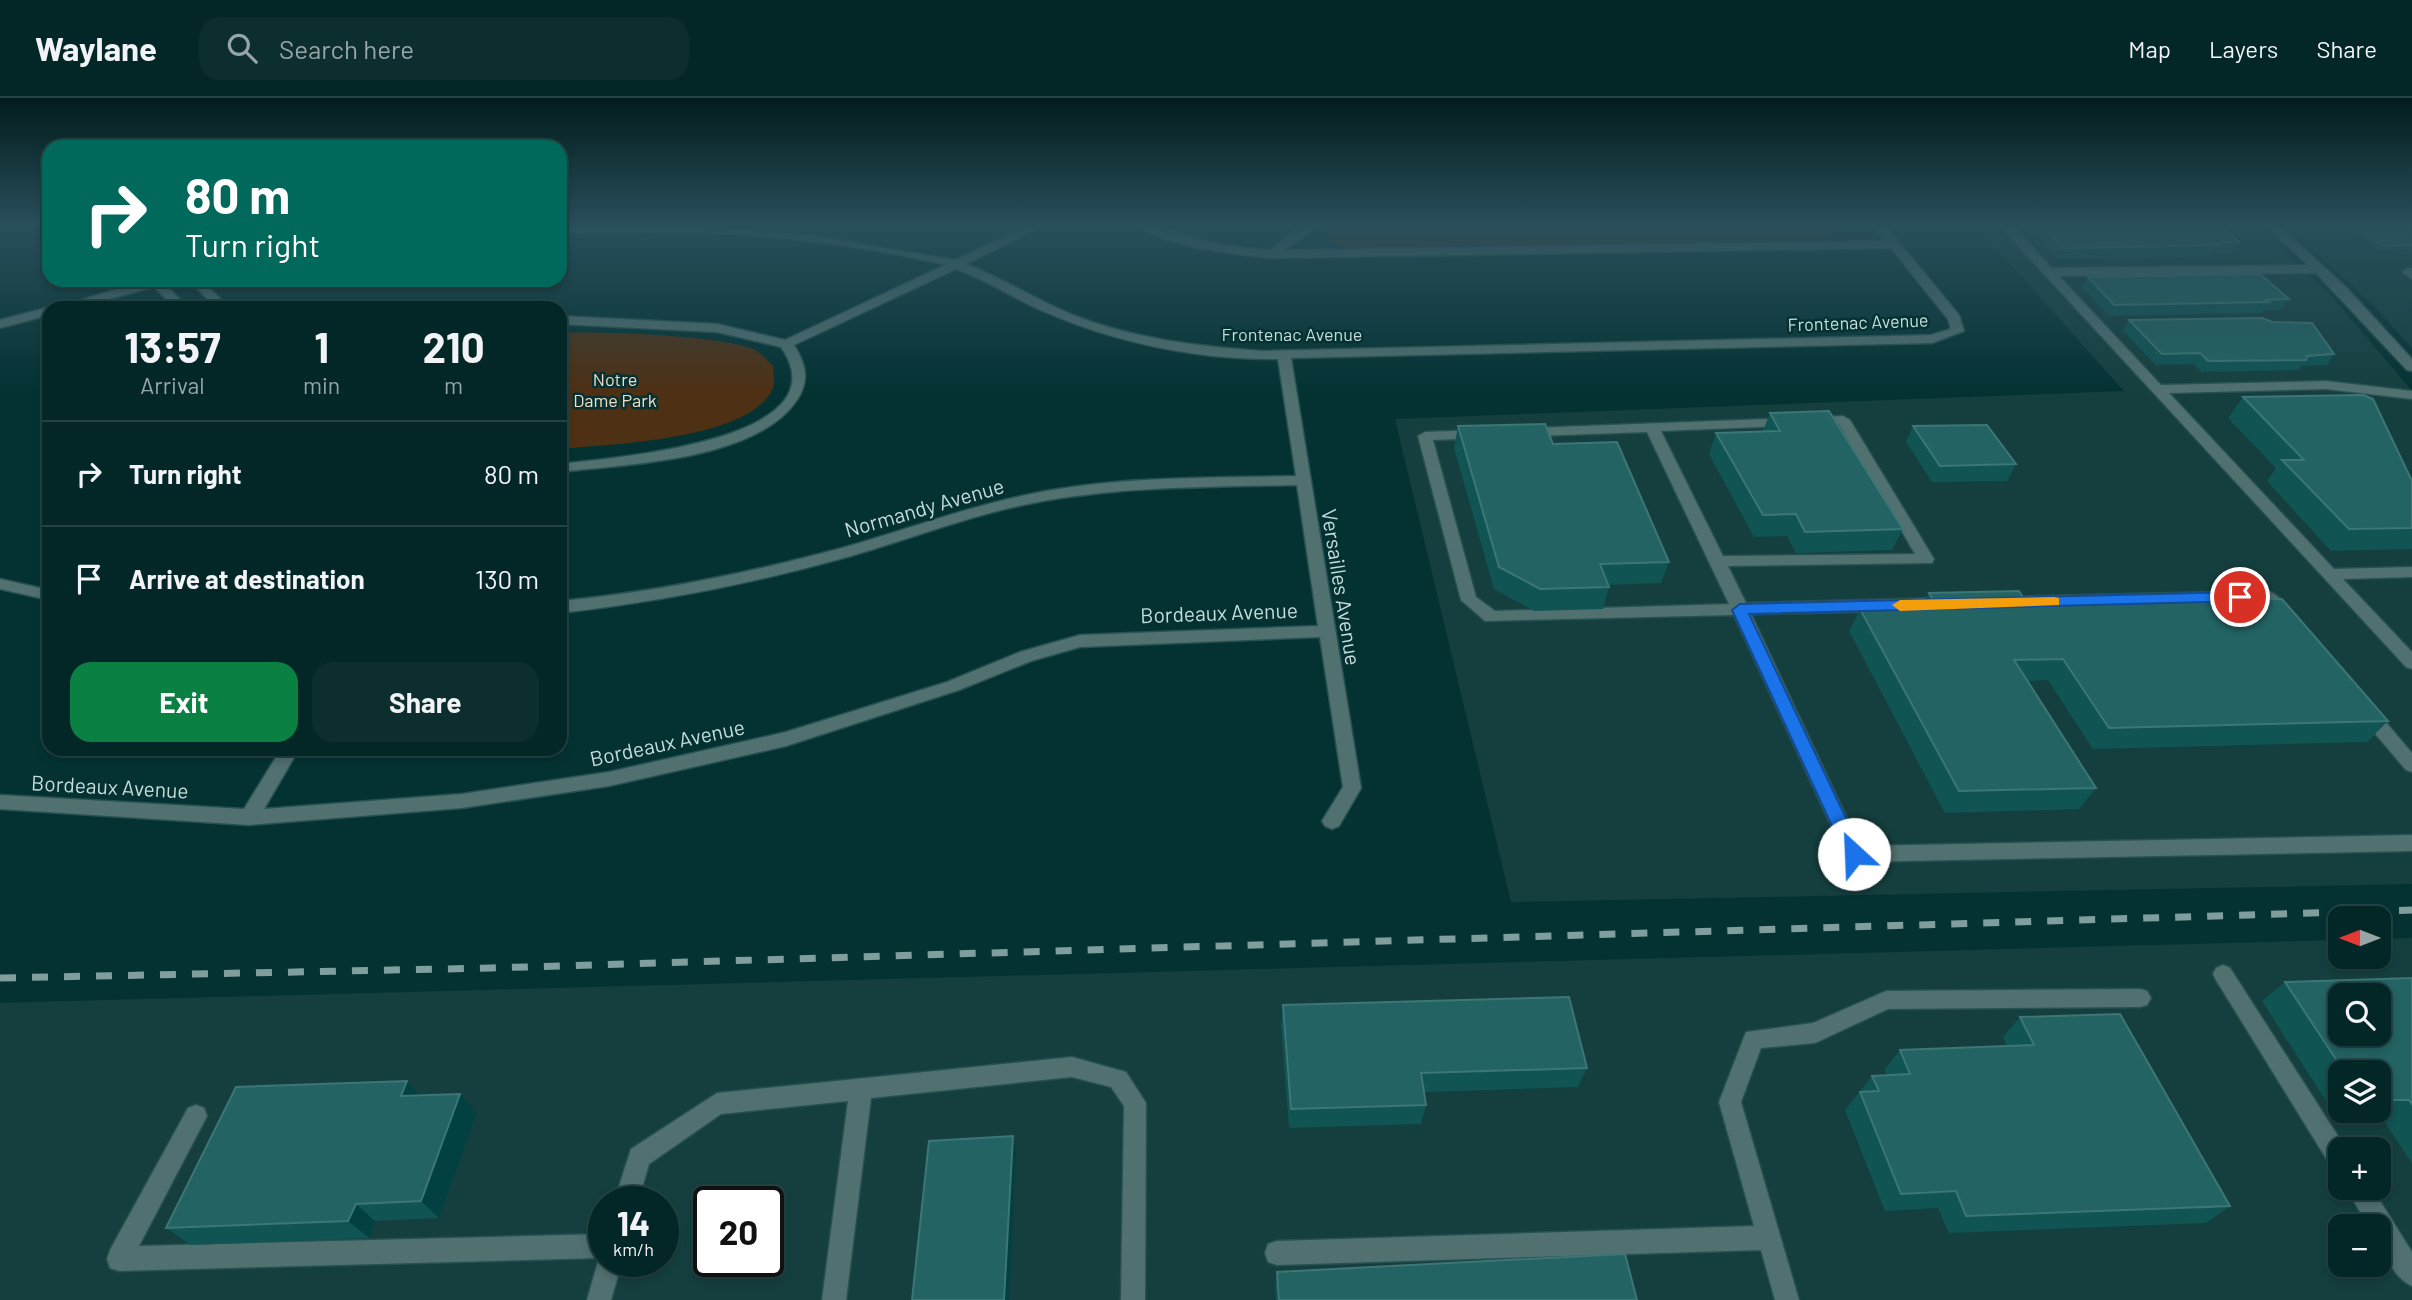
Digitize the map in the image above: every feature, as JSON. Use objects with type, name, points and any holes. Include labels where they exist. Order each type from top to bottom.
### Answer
[{"type":"street","points":[[567,320],[717,328],[786,344],[920,280]]},
{"type":"street","name":"Frontenac Avenue","points":[[994,280],[1043,307],[1136,339],[1219,352],[1284,354],[1932,338],[1958,331],[1954,318],[1923,280]]},
{"type":"street","points":[[2056,280],[2412,663]]},
{"type":"street","points":[[2331,280],[2412,367]]},
{"type":"street","points":[[86,301],[138,287]]},
{"type":"street","points":[[165,287],[176,301]]},
{"type":"street","points":[[202,287],[216,301]]},
{"type":"street","points":[[0,324],[42,313]]},
{"type":"street","points":[[2388,340],[2412,342]]},
{"type":"street","points":[[567,467],[707,447],[764,425],[787,405],[801,376],[797,358],[786,344]]},
{"type":"street","name":"Versailles Avenue","points":[[1284,354],[1352,789],[1332,821]]},
{"type":"street","points":[[2157,389],[2326,385],[2412,395]]},
{"type":"street","points":[[1717,561],[1926,559],[1843,420],[1425,436],[1469,600],[1492,617],[1962,604]]},
{"type":"street","points":[[1652,427],[1854,854],[2412,843]]},
{"type":"street","name":"Normandy Avenue","points":[[567,606],[658,592],[764,571],[846,552],[946,521],[1051,494],[1128,487],[1304,480]]},
{"type":"street","points":[[2329,574],[2412,572]]},
{"type":"street","points":[[0,584],[42,594]]},
{"type":"street","points":[[1990,603],[2268,597],[2295,628]]},
{"type":"street","name":"Bordeaux Avenue","points":[[0,802],[250,817],[461,801],[584,783],[684,764],[838,724],[953,686],[1026,656],[1080,641],[1329,631]]},
{"type":"street","points":[[2358,702],[2412,765]]},
{"type":"street","points":[[250,817],[286,756]]},
{"type":"street","points":[[2223,974],[2328,1141]]},
{"type":"street","points":[[1787,1300],[1730,1102],[1754,1039],[1815,1033],[1886,1000],[2140,998]]},
{"type":"street","points":[[631,1186],[639,1157],[717,1104],[1072,1068],[1118,1079],[1135,1102],[1133,1300]]},
{"type":"street","points":[[834,1300],[861,1090]]},
{"type":"street","points":[[196,1116],[119,1259],[588,1246]]},
{"type":"street","points":[[2367,1200],[2404,1248],[2412,1274]]},
{"type":"street","points":[[1277,1253],[1769,1238]]},
{"type":"street","points":[[599,1300],[606,1277]]},
{"type":"shaded area","points":[[2024,280],[2314,280],[2334,299],[2412,391],[2412,884],[1511,902],[1395,419],[2124,391]]},
{"type":"shaded area","points":[[2346,280],[2412,280],[2412,348],[2374,306]]},
{"type":"shaded area","points":[[2412,938],[2412,1300],[0,1300],[0,1003],[2328,940],[2328,970],[2390,970],[2391,939]]},
{"type":"green space","name":"Notre Dame Park","points":[[567,333],[662,335],[719,341],[757,351],[773,366],[773,388],[760,405],[737,419],[709,429],[644,441],[567,448]]},
{"type":"building","points":[[2091,280],[2267,280],[2289,299],[2266,300],[2269,302],[2114,305]]},
{"type":"building","points":[[2262,318],[2272,322],[2312,323],[2334,354],[2307,356],[2306,360],[2208,361],[2200,353],[2162,354],[2129,320]]},
{"type":"building","points":[[2363,395],[2373,399],[2412,481],[2412,528],[2349,529],[2282,460],[2304,460],[2243,397]]},
{"type":"building","points":[[1829,411],[1903,529],[1805,532],[1796,514],[1763,515],[1716,433],[1780,431],[1770,413]]},
{"type":"building","points":[[1545,424],[1553,444],[1617,442],[1669,562],[1600,564],[1609,587],[1540,589],[1499,567],[1458,426]]},
{"type":"building","points":[[1987,425],[2016,464],[1940,466],[1913,426]]},
{"type":"building","points":[[2019,591],[2028,605],[2282,599],[2388,721],[2109,728],[2063,659],[2014,660],[2096,788],[1959,791],[1860,609],[1937,607],[1929,593]]},
{"type":"building","points":[[2412,978],[2412,1104],[2409,1100],[2391,1100],[2391,1060],[2336,1060],[2285,982]]},
{"type":"building","points":[[1569,997],[1587,1068],[1421,1073],[1426,1105],[1291,1109],[1283,1005]]},
{"type":"building","points":[[2120,1014],[2230,1206],[1966,1216],[1956,1191],[1901,1194],[1860,1092],[1879,1091],[1872,1076],[1910,1074],[1900,1050],[2034,1045],[2020,1017]]},
{"type":"building","points":[[407,1081],[401,1096],[460,1094],[421,1201],[356,1204],[348,1221],[166,1228],[236,1087]]},
{"type":"building","points":[[1013,1136],[1004,1300],[912,1300],[929,1141]]},
{"type":"building","points":[[1625,1254],[1637,1300],[1279,1300],[1277,1272]]},
{"type":"railway","points":[[0,978],[491,968],[2412,910]]},
{"type":"slow traffic","points":[[1900,605],[2054,602]]},
{"type":"route","points":[[1854,854],[1740,610],[2240,597]]}]
